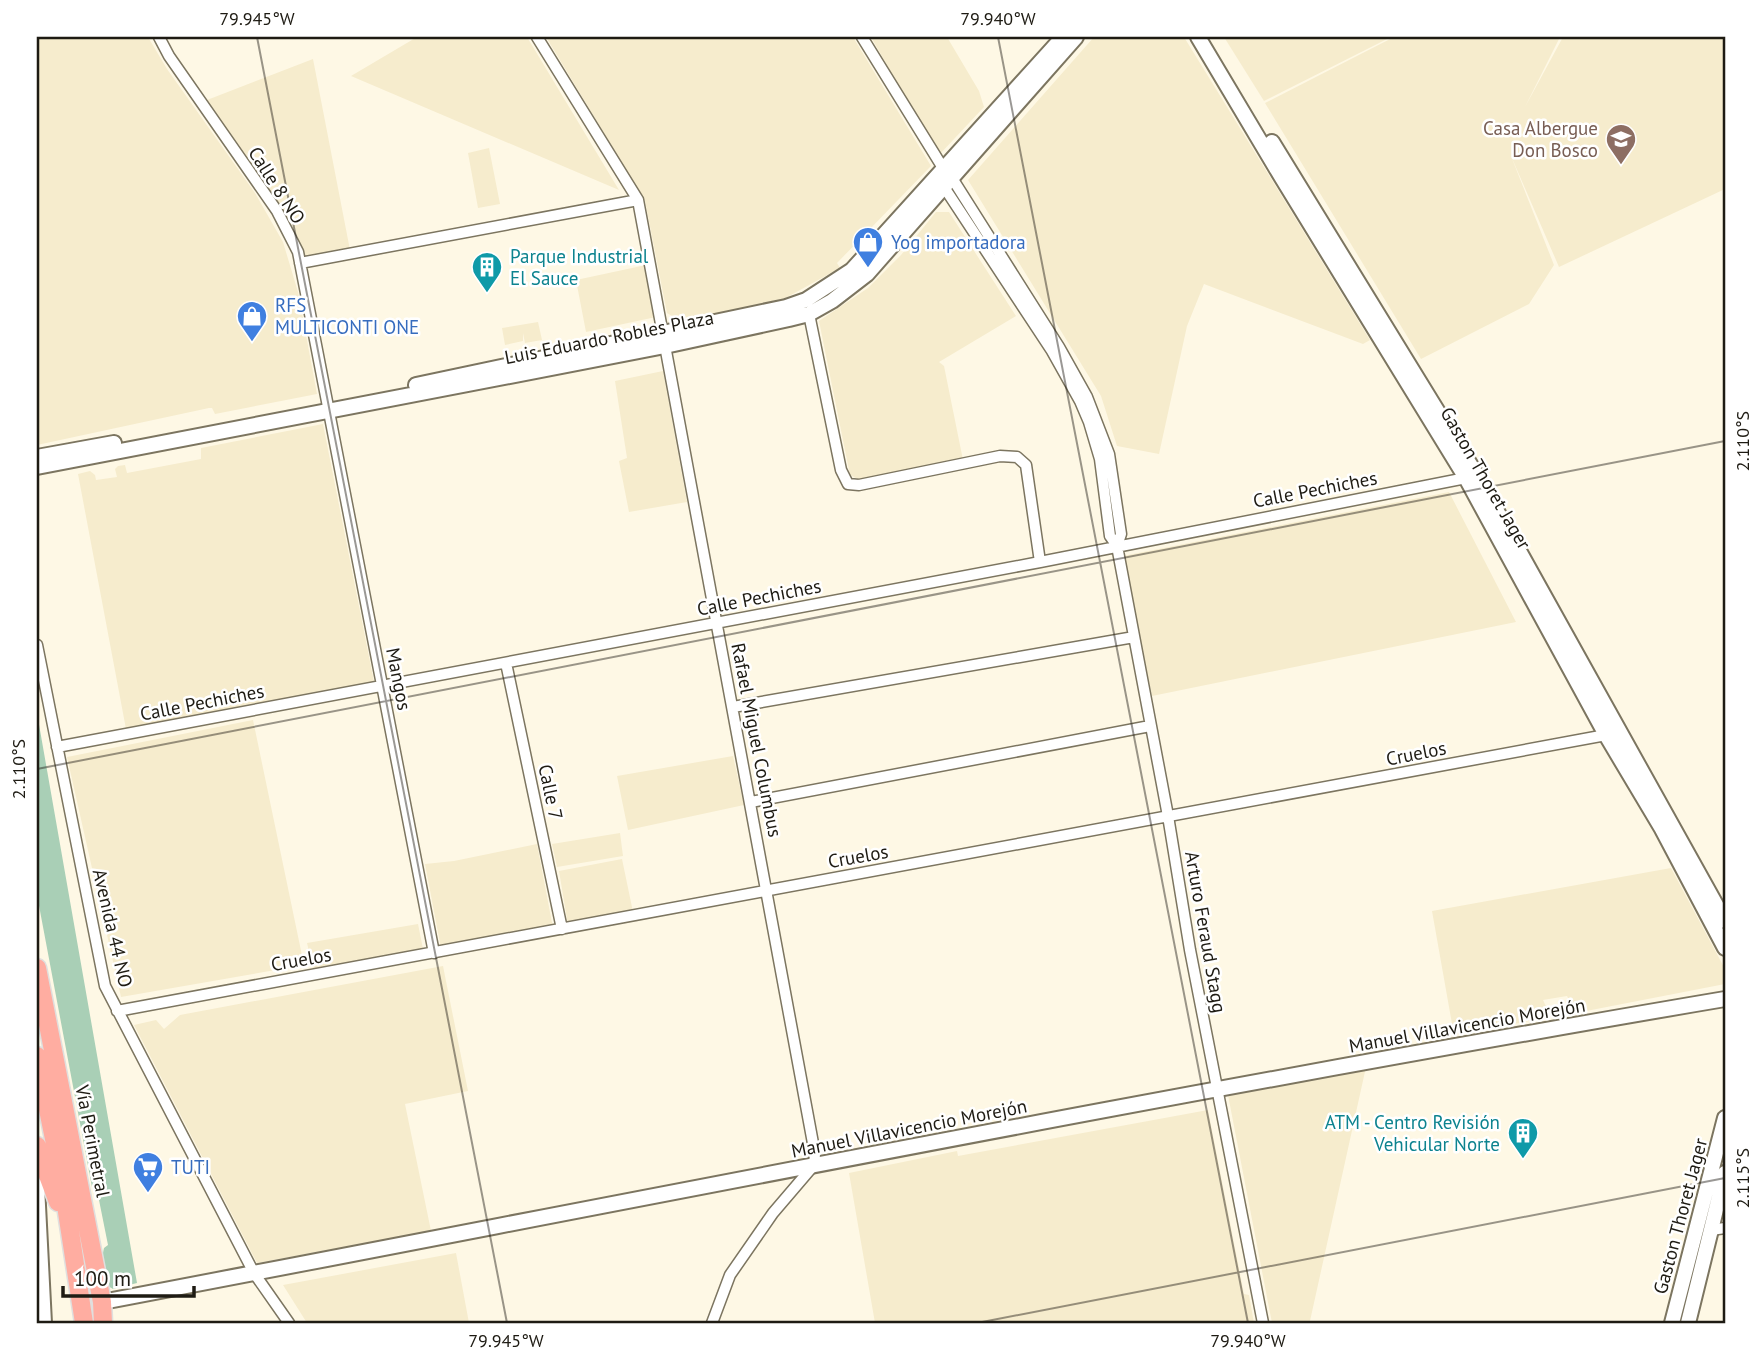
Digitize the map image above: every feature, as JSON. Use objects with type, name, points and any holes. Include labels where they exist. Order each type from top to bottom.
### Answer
[{"type":"highway","name":"Vía Perimetral","points":[[37,968],[102,1302],[103,1323]]},
{"type":"highway","name":"Vía Perimetral","points":[[37,1056],[61,1173],[84,1323]]},
{"type":"highway","points":[[37,1146],[71,1237]]},
{"type":"street","name":"Calle 8 NO","points":[[159,37],[169,56],[277,211],[298,252],[329,407]]},
{"type":"street","name":"Rafael Miguel Columbus","points":[[537,37],[638,200],[751,802],[815,1154],[814,1165]]},
{"type":"street","name":"Arturo Feraud Stagg","points":[[862,37],[1052,352],[1080,401],[1095,441],[1110,536],[1117,546],[1168,816],[1190,950],[1262,1323]]},
{"type":"street","name":"Luis Eduardo Robles Plaza","points":[[37,467],[664,340],[809,314],[832,301],[867,274],[1063,37]]},
{"type":"street","name":"Luis Eduardo Robles Plaza","points":[[664,340],[806,300],[852,270],[946,178],[1076,37]]},
{"type":"street","name":"Gaston Thoret Jager","points":[[1198,37],[1466,478],[1606,736],[1662,829],[1725,948]]},
{"type":"street","name":"Gaston Thoret Jager","points":[[1208,37],[1464,453],[1725,921]]},
{"type":"street","points":[[300,263],[638,200]]},
{"type":"street","points":[[809,314],[841,470],[848,484],[859,485],[1000,456],[1017,457],[1027,465],[1040,562]]},
{"type":"street","name":"Luis Eduardo Robles Plaza","points":[[37,457],[329,407]]},
{"type":"street","name":"Mangos","points":[[329,407],[434,953]]},
{"type":"street","name":"Calle Pechiches","points":[[57,747],[1040,562],[1466,478]]},
{"type":"street","points":[[733,707],[1134,637]]},
{"type":"street","name":"Avenida 44 NO","points":[[37,645],[105,986],[254,1273],[289,1323]]},
{"type":"street","name":"Calle 7","points":[[506,663],[562,929]]},
{"type":"street","points":[[751,802],[1150,726]]},
{"type":"street","name":"Cruelos","points":[[117,1011],[1606,736]]},
{"type":"street","name":"Manuel Villavicencio Morejón","points":[[102,1302],[1481,1040],[1725,999]]},
{"type":"street","name":"Gaston Thoret Jager","points":[[1672,1323],[1725,1118]]},
{"type":"street","points":[[712,1323],[730,1275],[772,1213],[814,1165]]},
{"type":"street","name":"Gaston Thoret Jager","points":[[1688,1323],[1718,1229],[1725,1173]]},
{"type":"street","points":[[37,1186],[42,1323]]},
{"type":"shaded area","points":[[37,37],[148,37],[167,69],[255,193],[283,242],[298,292],[317,394],[215,414],[212,408],[209,408],[37,445]]},
{"type":"shaded area","points":[[417,37],[527,37],[619,190],[351,76]]},
{"type":"shaded area","points":[[546,37],[853,37],[931,166],[837,263],[840,268],[780,301],[680,321],[667,313],[645,201]]},
{"type":"shaded area","points":[[871,37],[947,37],[979,91],[984,107],[940,154],[934,148]]},
{"type":"shaded area","points":[[1094,37],[1184,37],[1370,340],[1363,344],[1204,284],[1187,326],[1159,454],[1117,446],[1101,396],[968,180]]},
{"type":"shaded area","points":[[1224,37],[1391,37],[1264,101]]},
{"type":"shaded area","points":[[1394,37],[1560,37],[1525,107],[1563,37],[1725,37],[1725,189],[1559,267],[1511,156],[1554,265],[1529,304],[1421,359],[1265,103]]},
{"type":"shaded area","points":[[313,59],[350,250],[313,258],[305,255],[290,219],[207,100]]},
{"type":"shaded area","points":[[489,148],[500,204],[478,208],[468,153]]},
{"type":"shaded area","points":[[936,212],[949,212],[1016,316],[939,362],[944,366],[963,460],[860,480],[850,475],[819,321],[868,288],[901,255]]},
{"type":"shaded area","points":[[646,265],[656,317],[586,332],[576,280]]},
{"type":"shaded area","points":[[538,322],[542,340],[525,343],[523,333],[523,341],[505,345],[502,328]]},
{"type":"shaded area","points":[[663,371],[687,502],[629,512],[619,461],[627,458],[615,381]]},
{"type":"shaded area","points":[[323,424],[374,682],[126,729],[78,474],[90,471],[96,480],[117,477],[115,469],[118,466],[125,465],[127,473],[201,459],[201,448]]},
{"type":"shaded area","points":[[1449,492],[1516,622],[1152,696],[1123,556]]},
{"type":"shaded area","points":[[253,720],[304,965],[121,997],[67,757]]},
{"type":"shaded area","points":[[733,756],[744,805],[628,830],[617,776]]},
{"type":"shaded area","points":[[620,833],[623,856],[557,867],[552,844]]},
{"type":"shaded area","points":[[537,844],[553,928],[441,948],[425,864],[454,861]]},
{"type":"shaded area","points":[[622,859],[633,912],[568,925],[559,871]]},
{"type":"shaded area","points":[[1671,868],[1725,969],[1725,984],[1576,1013],[1567,996],[1543,1000],[1551,1017],[1454,1035],[1432,911]]},
{"type":"shaded area","points":[[418,924],[423,949],[313,969],[307,943]]},
{"type":"shaded area","points":[[443,966],[468,1091],[405,1104],[431,1231],[257,1263],[134,1025],[156,1020],[164,1029],[180,1015]]},
{"type":"shaded area","points":[[1366,1067],[1310,1321],[1272,1323],[1228,1095]]},
{"type":"shaded area","points":[[1208,1110],[1244,1294],[1249,1295],[1254,1323],[875,1323],[849,1173],[957,1151],[958,1156]]},
{"type":"shaded area","points":[[456,1253],[469,1323],[307,1323],[283,1285]]},
{"type":"green space","points":[[37,713],[137,1283],[113,1289],[108,1286],[104,1272],[103,1252],[108,1245],[99,1200],[92,1187],[37,895]]},
{"type":"place","name":"Casa Albergue Don Bosco","points":[[1621,166]]},
{"type":"place","name":"Yog importadora","points":[[868,269]]},
{"type":"place","name":"Parque Industrial El Sauce","points":[[487,294]]},
{"type":"place","name":"RFS MULTICONTI ONE","points":[[252,343]]},
{"type":"place","name":"ATM - Centro Revisión Vehicular Norte","points":[[1523,1160]]},
{"type":"place","name":"TUTI","points":[[148,1194]]}]
